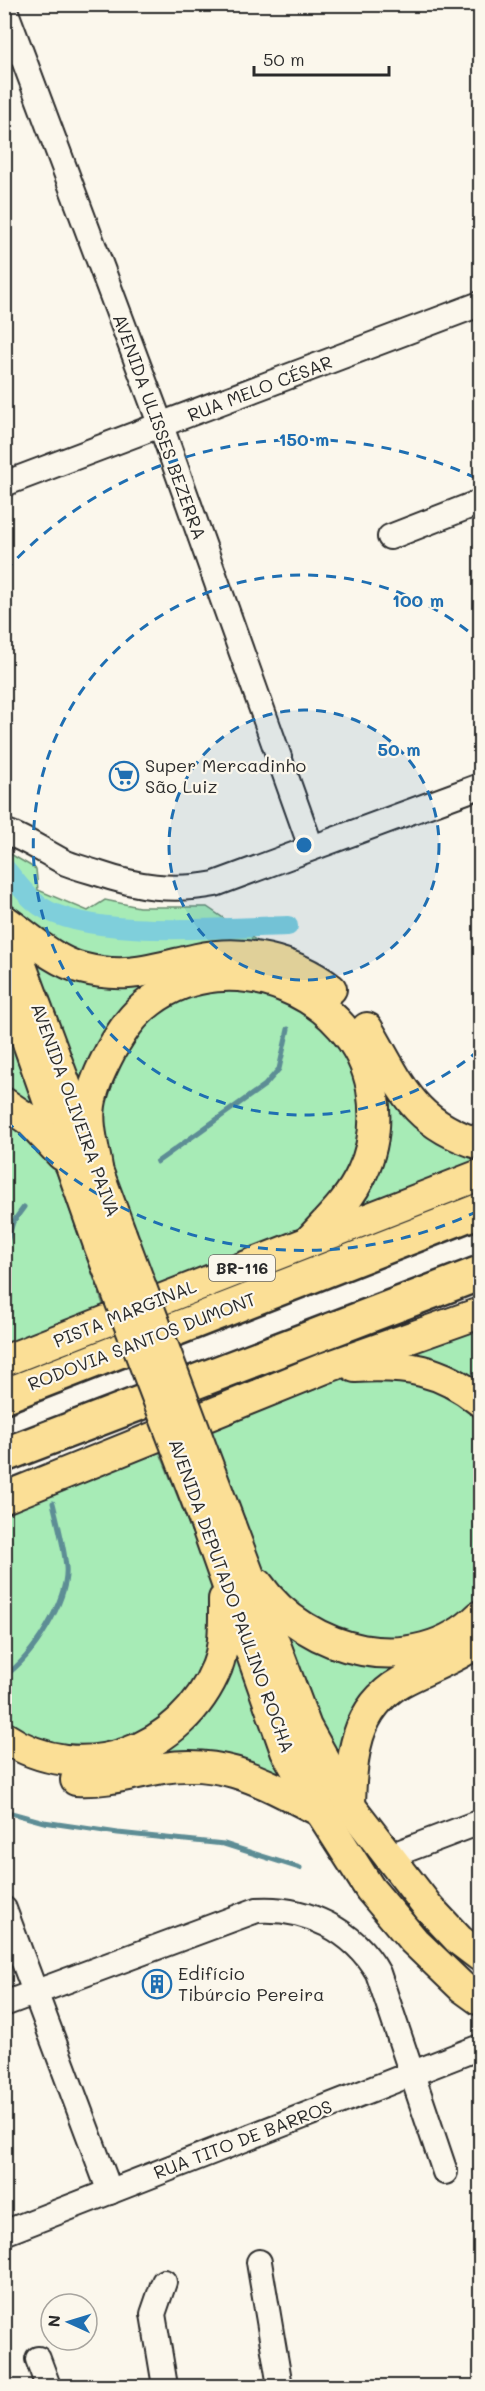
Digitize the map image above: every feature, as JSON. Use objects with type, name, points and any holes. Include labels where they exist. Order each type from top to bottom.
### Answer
[{"type":"highway","name":"RODOVIA SANTOS DUMONT","points":[[4,1396],[480,1210]]},
{"type":"highway","points":[[4,1455],[480,1273]]},
{"type":"main road","points":[[4,920],[56,956],[78,967],[98,971],[130,974],[200,958],[228,955],[273,959],[289,964],[313,976],[354,1010],[402,1090],[416,1108],[443,1130],[480,1144]]},
{"type":"main road","name":"AVENIDA OLIVEIRA PAIVA","points":[[4,920],[83,1165],[110,1239]]},
{"type":"main road","points":[[4,1103],[29,1120],[83,1165],[90,1125],[90,1105],[103,1065],[127,1023],[150,1001],[176,987],[218,976],[263,980],[289,988],[323,1007],[348,1033],[364,1059],[373,1097],[373,1141],[362,1174],[351,1193],[309,1241]]},
{"type":"main road","name":"AVENIDA OLIVEIRA PAIVA","points":[[4,983],[83,1165]]},
{"type":"main road","name":"PISTA MARGINAL","points":[[4,1361],[480,1175]]},
{"type":"main road","name":"AVENIDA DEPUTADO PAULINO ROCHA","points":[[110,1239],[235,1572],[286,1751],[320,1811],[370,1889],[414,1941],[462,1987],[480,2000]]},
{"type":"main road","points":[[4,1498],[325,1368],[480,1313]]},
{"type":"main road","points":[[325,1368],[395,1366],[426,1371],[453,1382],[480,1401]]},
{"type":"main road","points":[[4,1737],[51,1758],[71,1760],[127,1754],[144,1748],[162,1736],[193,1706],[217,1666],[235,1572],[298,1622],[331,1642],[371,1653],[397,1653],[432,1645],[454,1635],[480,1616]]},
{"type":"main road","name":"AVENIDA DEPUTADO PAULINO ROCHA","points":[[235,1572],[306,1727],[350,1806],[429,1908],[459,1940],[480,1956]]},
{"type":"main road","points":[[350,1806],[351,1767],[357,1736],[366,1716],[378,1701],[399,1684],[480,1641]]},
{"type":"main road","points":[[4,1760],[44,1776],[80,1781],[119,1777],[180,1766],[222,1768],[253,1778],[320,1811]]},
{"type":"street","name":"AVENIDA ULISSES BEZERRA","points":[[4,7],[161,426],[311,847]]},
{"type":"street","name":"RUA MELO CÉSAR","points":[[4,484],[480,304]]},
{"type":"street","points":[[390,537],[480,502]]},
{"type":"street","points":[[4,831],[69,864],[120,881],[149,888],[191,889],[215,884],[480,786]]},
{"type":"street","points":[[390,1856],[480,1822]]},
{"type":"street","points":[[4,1909],[110,2192]]},
{"type":"street","points":[[4,2004],[257,1910],[288,1911],[313,1917],[330,1925],[350,1939],[378,1973],[413,2074],[415,2090],[445,2172]]},
{"type":"street","name":"RUA TITO DE BARROS","points":[[4,2233],[480,2047]]},
{"type":"street","points":[[259,2262],[280,2386]]},
{"type":"street","points":[[164,2282],[153,2314],[165,2386]]},
{"type":"street","points":[[38,2359],[48,2386]]},
{"type":"green space","points":[[7,852],[36,869],[38,890],[88,911],[105,900],[139,907],[207,907],[269,949],[139,965],[79,959],[26,925],[13,907],[5,892],[4,853]]},
{"type":"green space","points":[[23,944],[51,964],[82,977],[99,980],[133,982],[217,966],[250,964],[284,972],[303,980],[329,997],[351,1018],[366,1041],[394,1095],[414,1118],[438,1137],[480,1155],[480,1167],[345,1218],[365,1185],[379,1149],[382,1113],[375,1077],[357,1038],[331,1007],[298,984],[262,972],[223,969],[184,976],[148,994],[115,1023],[103,1041],[83,1102]]},
{"type":"green space","points":[[223,985],[277,992],[339,1036],[359,1076],[365,1118],[359,1161],[310,1227],[156,1292],[99,1133],[116,1051],[180,995]]},
{"type":"green space","points":[[4,1025],[39,1119],[5,1094]]},
{"type":"green space","points":[[5,1113],[47,1156],[57,1174],[105,1310],[5,1351]]},
{"type":"green space","points":[[480,1324],[480,1392],[396,1356]]},
{"type":"green space","points":[[407,1373],[480,1414],[480,1601],[456,1623],[413,1641],[326,1632],[262,1575],[205,1429],[346,1376]]},
{"type":"green space","points":[[157,1445],[210,1578],[215,1621],[208,1665],[155,1733],[72,1752],[5,1728],[5,1513],[31,1496]]},
{"type":"green space","points":[[278,1622],[427,1662],[340,1770]]},
{"type":"green space","points":[[231,1638],[293,1790],[260,1772],[59,1774],[33,1768],[5,1754],[135,1761]]},
{"type":"waterway","points":[[6,869],[26,894],[40,906],[63,917],[91,924],[160,929],[288,926]]},
{"type":"waterway","points":[[157,1162],[265,1085],[279,1069],[288,1029]]},
{"type":"waterway","points":[[4,1252],[13,1222],[24,1207]]},
{"type":"waterway","points":[[4,1676],[15,1668],[37,1642],[62,1595],[66,1567],[53,1503]]},
{"type":"waterway","points":[[4,1811],[44,1822],[118,1833],[224,1844],[300,1868]]},
{"type":"place","name":"Super Mercadinho São Luiz","points":[[124,776]]},
{"type":"place","name":"Edifício Tibúrcio Pereira","points":[[157,1984]]}]
